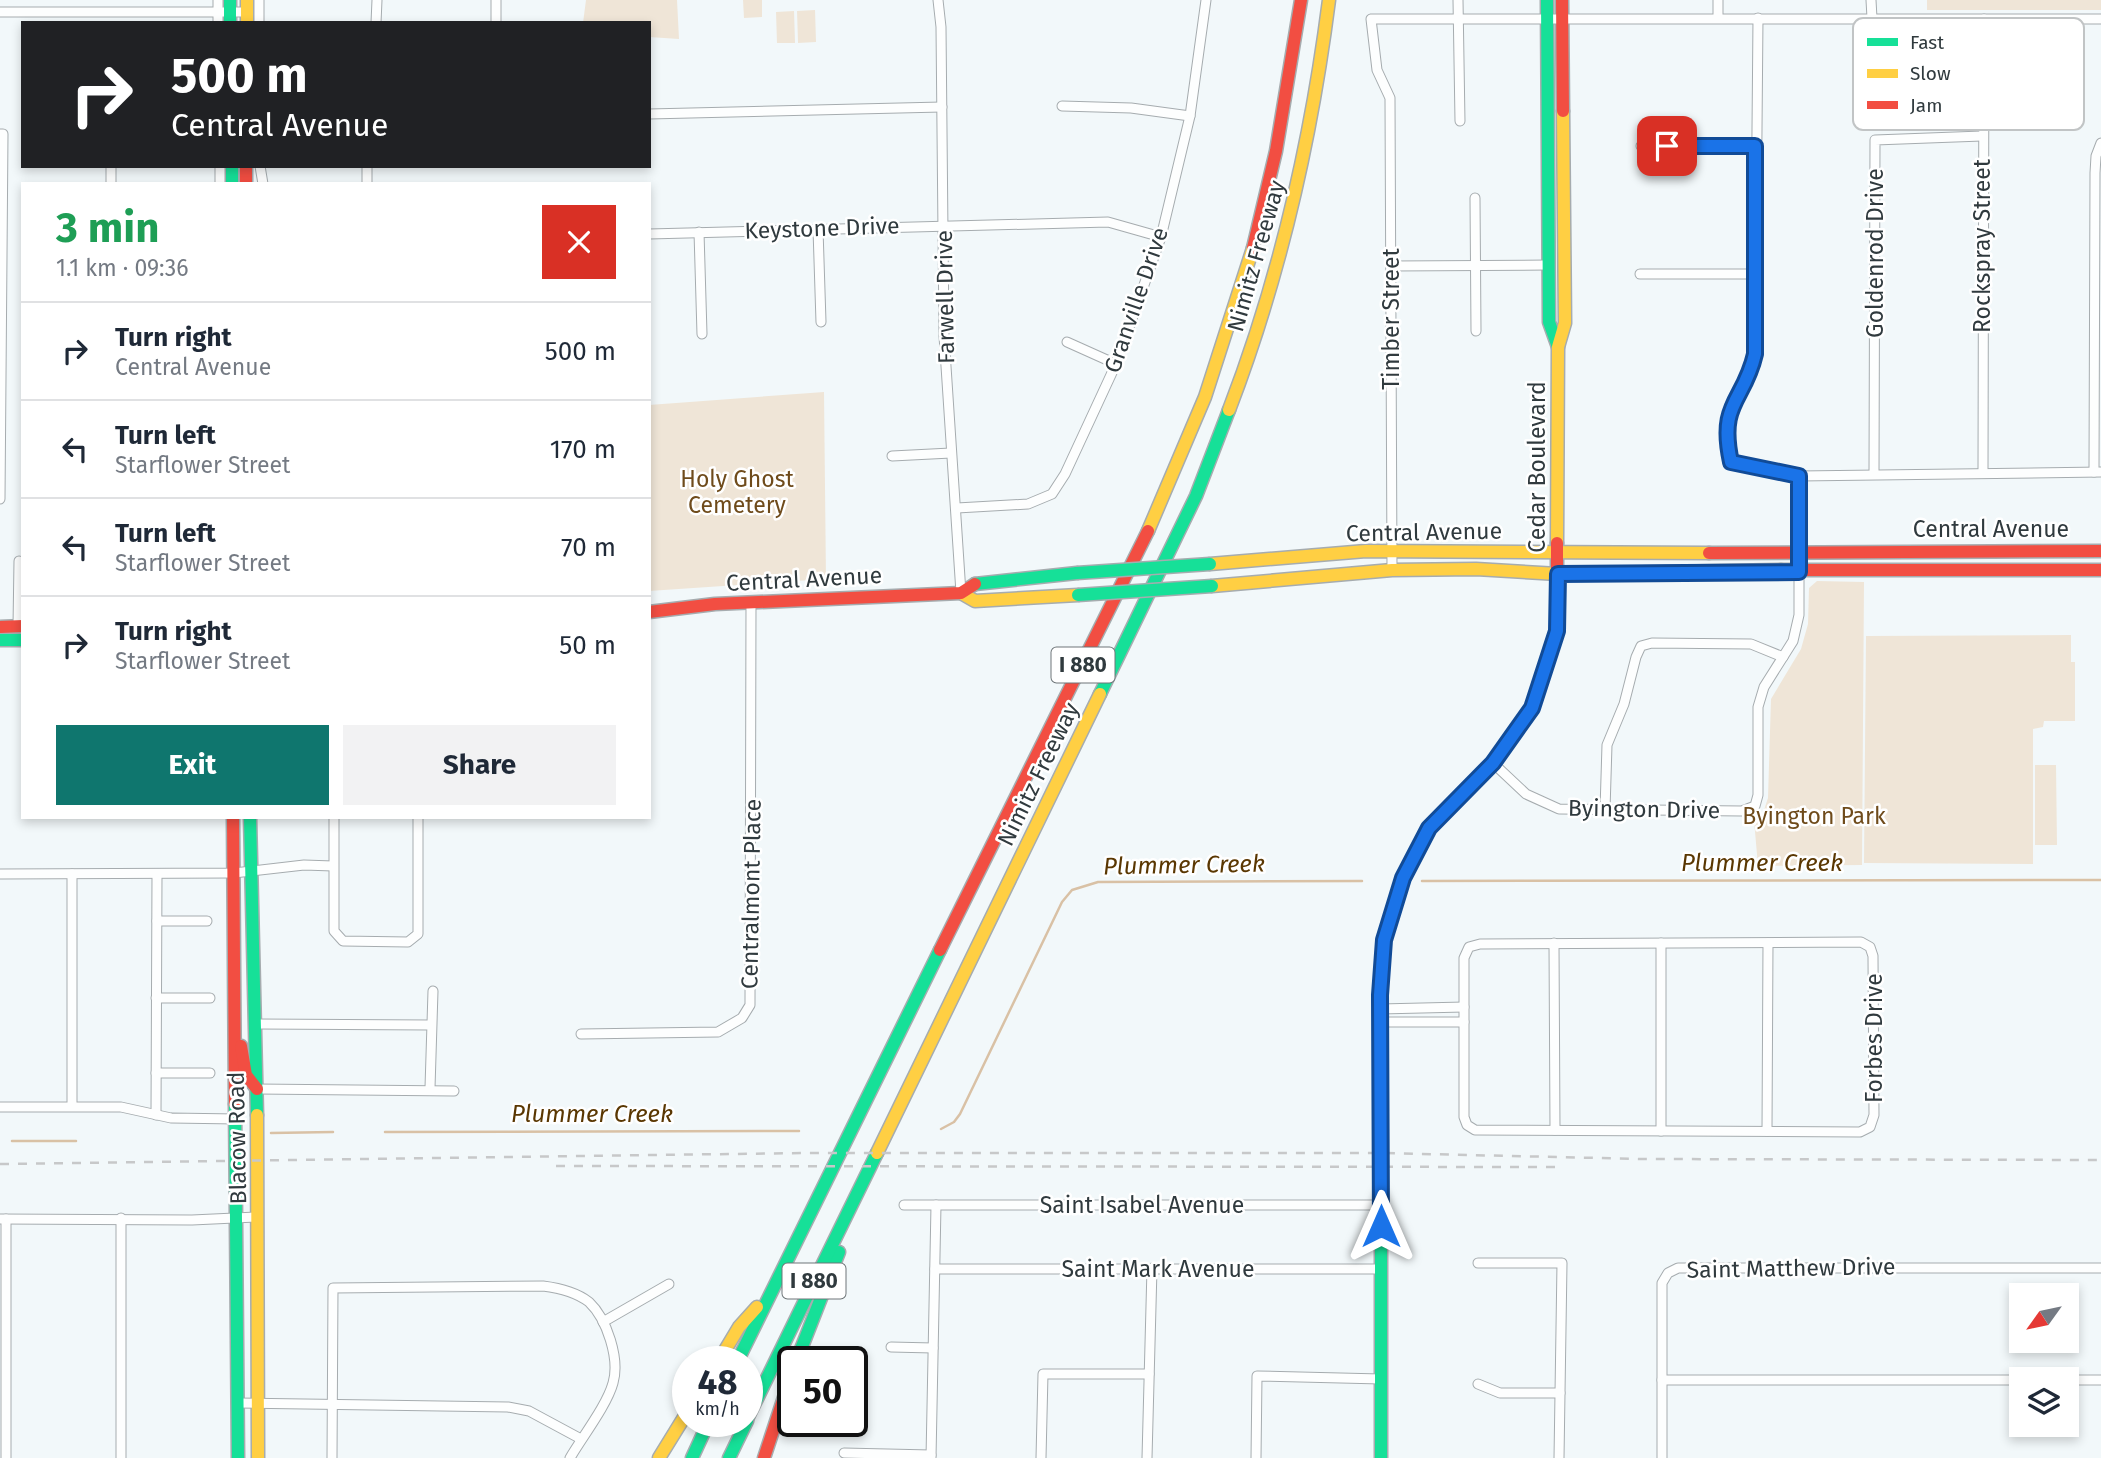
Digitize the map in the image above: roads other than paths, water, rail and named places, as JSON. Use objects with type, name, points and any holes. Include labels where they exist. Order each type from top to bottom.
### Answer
[{"type":"main road","name":"Nimitz Freeway","points":[[744,1346],[1110,609],[1205,399],[1233,317],[1257,233],[1282,119],[1301,0]]},
{"type":"main road","name":"Nimitz Freeway","points":[[763,1387],[1163,567],[1226,421],[1285,242],[1306,152],[1329,0]]},
{"type":"main road","name":"Cedar Boulevard","points":[[1547,0],[1549,322],[1558,347]]},
{"type":"main road","name":"Cedar Boulevard","points":[[1381,1458],[1380,1016],[1384,940],[1403,878],[1429,828],[1493,763],[1532,708],[1557,631],[1558,347],[1565,323],[1562,0]]},
{"type":"main road","name":"Central Avenue","points":[[651,612],[751,603],[961,593],[974,584],[1077,573],[1392,551],[1468,550],[1558,554],[1799,550],[2101,551]]},
{"type":"main road","name":"Central Avenue","points":[[961,593],[975,601],[1212,586],[1392,570],[1476,569],[1558,574],[2101,570]]},
{"type":"main road","points":[[0,627],[20,626]]},
{"type":"main road","points":[[0,640],[21,640]]},
{"type":"main road","name":"Blacow Road","points":[[233,819],[238,1458]]},
{"type":"main road","name":"Blacow Road","points":[[250,819],[257,1024],[258,1458]]},
{"type":"main road","points":[[235,1029],[243,1050],[246,1075],[257,1089]]},
{"type":"main road","points":[[802,1346],[881,1142]]},
{"type":"main road","points":[[728,1346],[739,1327],[768,1295]]},
{"type":"main road","points":[[764,1458],[777,1419]]},
{"type":"main road","points":[[659,1458],[672,1437]]},
{"type":"main road","points":[[692,1458],[702,1437]]},
{"type":"main road","name":"Nimitz Freeway","points":[[729,1458],[739,1437]]},
{"type":"street","points":[[218,0],[227,12]]},
{"type":"street","points":[[259,0],[260,21]]},
{"type":"street","points":[[376,21],[377,0]]},
{"type":"street","points":[[496,0],[496,21]]},
{"type":"street","name":"Farwell Drive","points":[[938,0],[944,337],[961,593]]},
{"type":"street","name":"Granville Drive","points":[[957,508],[1028,504],[1052,494],[1065,474],[1116,364],[1160,237],[1190,116],[1206,0]]},
{"type":"street","points":[[1458,0],[1461,121]]},
{"type":"street","points":[[1718,0],[1718,18]]},
{"type":"street","points":[[1458,19],[1871,18],[1871,0]]},
{"type":"street","points":[[0,12],[247,12]]},
{"type":"street","points":[[1758,18],[1755,354],[1751,370],[1728,412],[1726,440],[1731,462],[1799,476],[2098,472],[2095,173],[2096,156],[2101,143]]},
{"type":"street","name":"Timber Street","points":[[1392,570],[1390,98],[1377,70],[1371,19],[1458,19]]},
{"type":"street","points":[[1062,106],[1132,108],[1190,116]]},
{"type":"street","points":[[651,114],[942,107]]},
{"type":"street","name":"Rockspray Street","points":[[1982,130],[1983,473]]},
{"type":"street","points":[[0,134],[3,134],[0,499]]},
{"type":"street","name":"Goldenrod Drive","points":[[1874,474],[1875,140],[1982,136]]},
{"type":"street","points":[[1641,146],[1755,146]]},
{"type":"street","points":[[1475,198],[1476,331]]},
{"type":"street","name":"Keystone Drive","points":[[651,234],[943,224],[1108,222],[1160,237]]},
{"type":"street","points":[[818,229],[821,322]]},
{"type":"street","points":[[699,232],[702,334]]},
{"type":"street","points":[[1391,266],[1548,265]]},
{"type":"street","points":[[1640,274],[1756,274]]},
{"type":"street","points":[[1067,342],[1116,364]]},
{"type":"street","points":[[892,456],[951,453]]},
{"type":"street","name":"Byington Drive","points":[[1493,763],[1526,794],[1559,809],[1742,811],[1755,806],[1758,796],[1758,707],[1764,687],[1793,641],[1799,615],[1799,476]]},
{"type":"street","points":[[19,561],[20,626]]},
{"type":"street","name":"Centralmont Place","points":[[581,1034],[718,1032],[732,1027],[750,1005],[751,603]]},
{"type":"street","points":[[1605,810],[1607,745],[1624,704],[1636,657],[1642,646],[1652,643],[1752,644],[1783,657]]},
{"type":"street","points":[[334,819],[334,931],[344,941],[408,942],[418,934],[418,819]]},
{"type":"street","points":[[0,874],[234,873],[304,865],[333,866]]},
{"type":"street","points":[[72,874],[72,1105]]},
{"type":"street","points":[[156,1115],[157,874]]},
{"type":"street","points":[[157,921],[207,921]]},
{"type":"street","name":"Forbes Drive","points":[[1861,942],[1870,947],[1873,956],[1874,1115],[1870,1127],[1860,1132],[1475,1130],[1467,1125],[1464,1117],[1464,958],[1469,947],[1480,944],[1661,943],[1861,942]]},
{"type":"street","points":[[1554,943],[1555,1130]]},
{"type":"street","points":[[1661,943],[1661,1131]]},
{"type":"street","points":[[1767,1131],[1768,943]]},
{"type":"street","points":[[430,1088],[433,991]]},
{"type":"street","points":[[156,998],[211,998]]},
{"type":"street","points":[[1380,1016],[1464,1007]]},
{"type":"street","points":[[1380,1016],[1464,1022]]},
{"type":"street","points":[[257,1024],[431,1024]]},
{"type":"street","points":[[156,1073],[210,1073]]},
{"type":"street","points":[[257,1089],[430,1088],[454,1091]]},
{"type":"street","points":[[0,1107],[121,1107],[171,1118],[237,1119]]},
{"type":"street","name":"Saint Isabel Avenue","points":[[904,1205],[1381,1205]]},
{"type":"street","points":[[844,1454],[931,1456],[936,1205]]},
{"type":"street","points":[[6,1458],[3,1219],[192,1220],[258,1217]]},
{"type":"street","points":[[121,1218],[121,1458]]},
{"type":"street","points":[[1478,1263],[1562,1263],[1559,1458]]},
{"type":"street","points":[[1147,1458],[1152,1268]]},
{"type":"street","name":"Saint Matthew Drive","points":[[1662,1458],[1662,1283],[1668,1273],[1678,1268],[2101,1268]]},
{"type":"street","name":"Saint Mark Avenue","points":[[935,1269],[1381,1269]]},
{"type":"street","points":[[603,1322],[668,1284]]},
{"type":"street","points":[[332,1458],[334,1288],[543,1286],[565,1290],[589,1302],[603,1322],[616,1368],[613,1385],[570,1458]]},
{"type":"street","points":[[891,1347],[933,1348]]},
{"type":"street","points":[[1041,1458],[1043,1374],[1149,1374]]},
{"type":"street","points":[[1256,1458],[1257,1376],[1381,1378]]},
{"type":"street","points":[[1662,1380],[2009,1380]]},
{"type":"street","points":[[2079,1380],[2101,1380]]},
{"type":"street","points":[[1478,1384],[1500,1393],[1560,1393]]},
{"type":"street","points":[[237,1403],[508,1407],[529,1411],[581,1439]]},
{"type":"waterway","name":"Plummer Creek","points":[[1422,881],[2101,880]]},
{"type":"waterway","name":"Plummer Creek","points":[[941,1129],[954,1122],[960,1114],[1062,902],[1072,890],[1098,882],[1362,881]]},
{"type":"waterway","name":"Plummer Creek","points":[[385,1132],[799,1131]]},
{"type":"waterway","name":"Plummer Creek","points":[[271,1133],[333,1132]]},
{"type":"waterway","name":"Plummer Creek","points":[[12,1141],[76,1141]]},
{"type":"railway","points":[[0,1164],[802,1153],[1381,1153],[1643,1159],[2101,1160]]},
{"type":"railway","points":[[556,1166],[1561,1167]]},
{"type":"park label","name":"Holy Ghost Cemetery","points":[[737,492]]},
{"type":"park label","name":"Byington Park","points":[[1814,816]]}]
